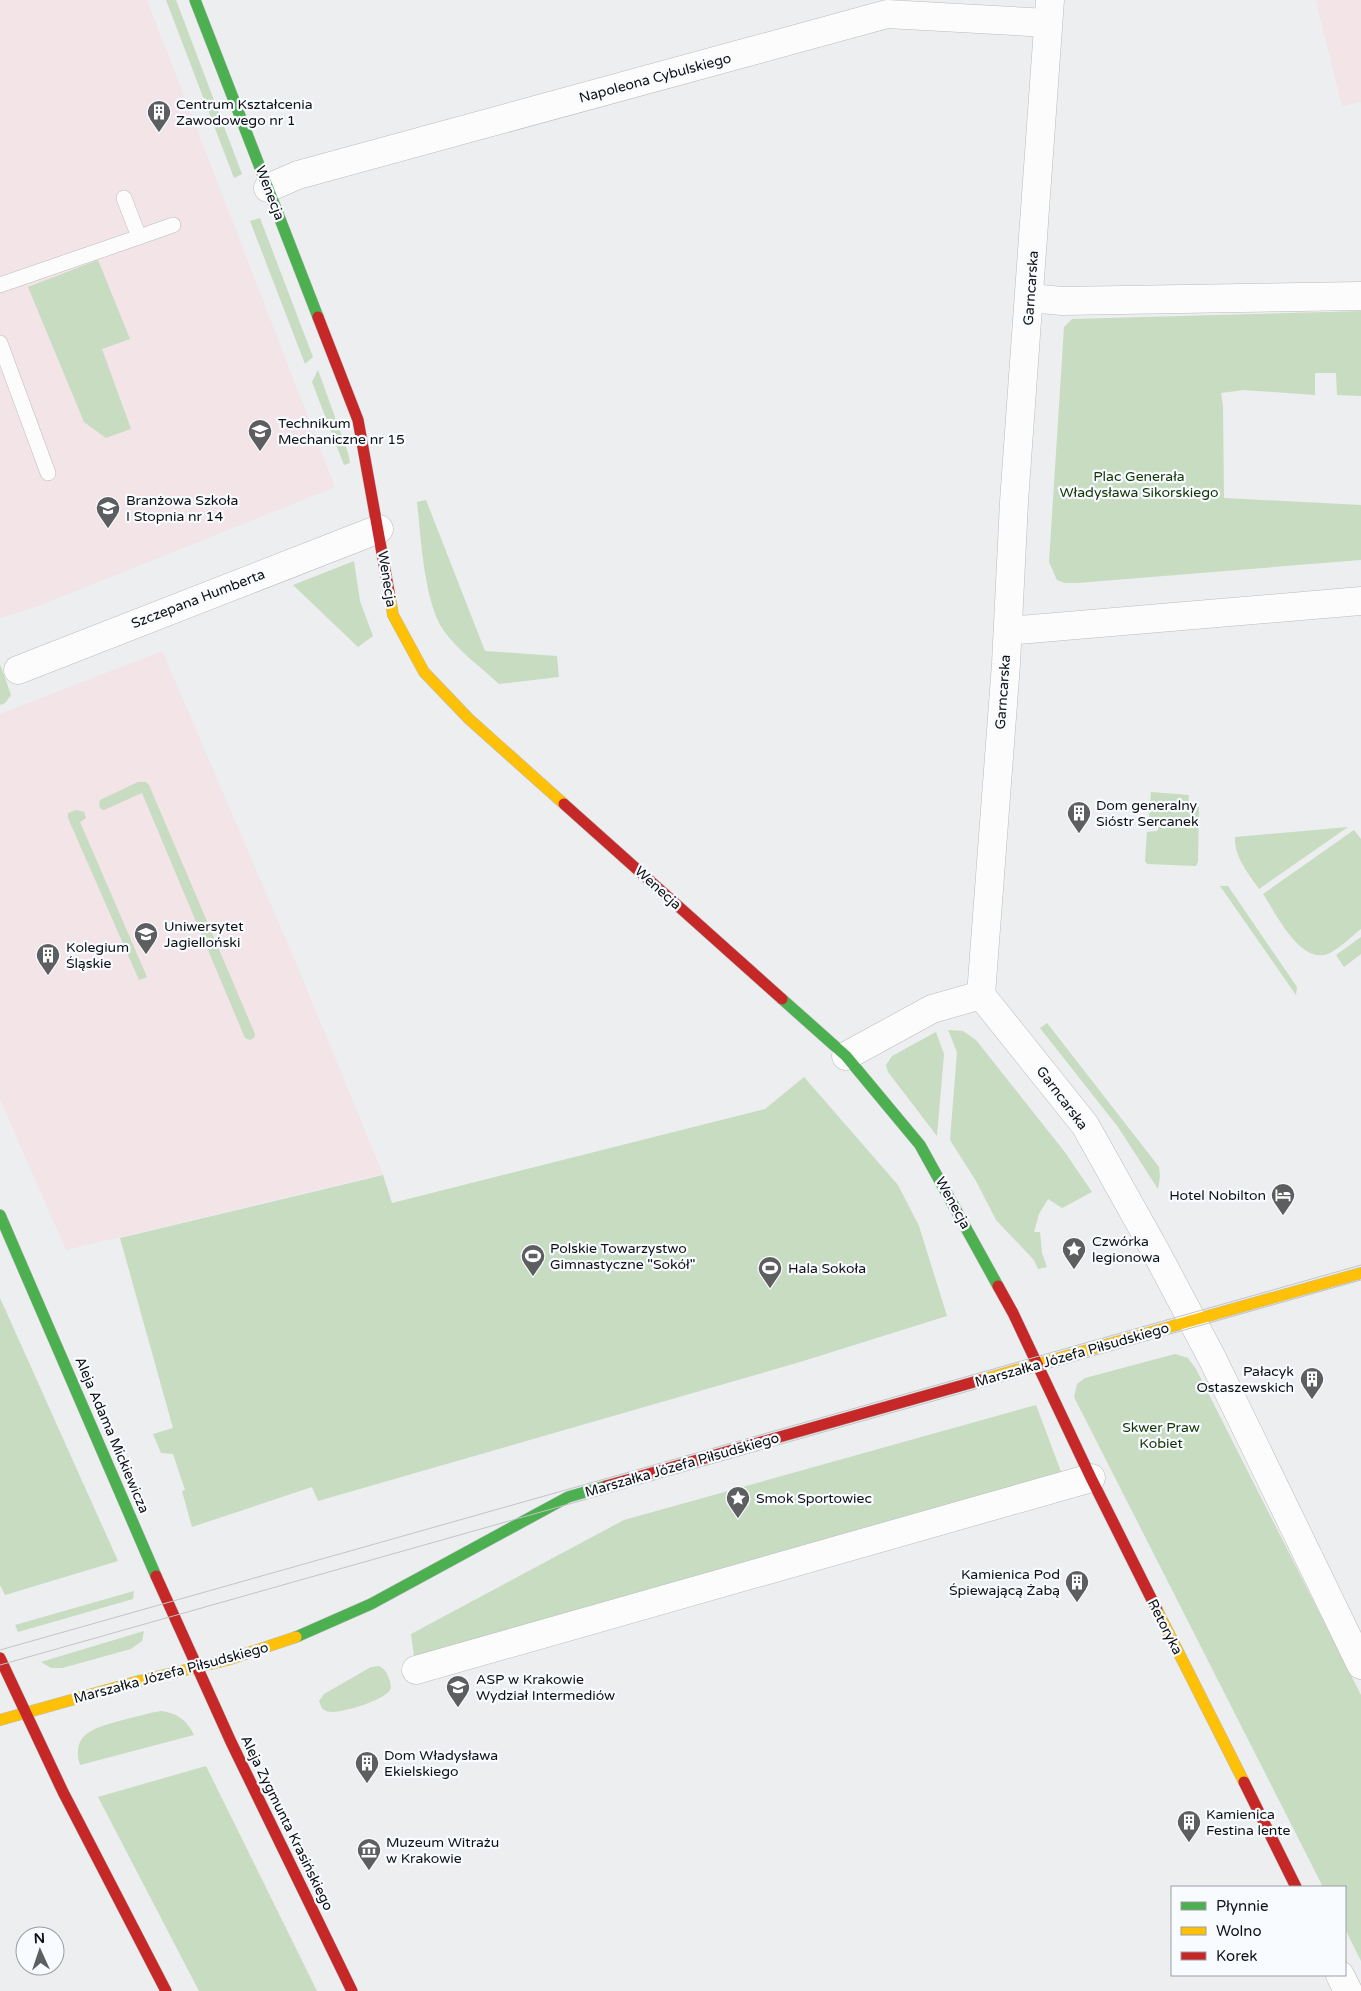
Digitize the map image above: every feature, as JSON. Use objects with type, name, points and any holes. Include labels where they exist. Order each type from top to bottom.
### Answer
[{"type":"street","name":"Wenecja","points":[[195,0],[358,420],[393,615],[424,672],[469,719],[846,1056],[920,1145],[991,1271],[1038,1364]]},
{"type":"street","name":"Napoleona Cybulskiego","points":[[268,188],[298,176],[887,14],[1049,12]]},
{"type":"street","name":"Garncarska","points":[[1049,12],[1014,502],[1008,631],[981,995],[1085,1125],[1156,1252],[1191,1321]]},
{"type":"street","points":[[1030,298],[1062,301],[1361,296]]},
{"type":"street","name":"Szczepana Humberta","points":[[18,670],[379,529]]},
{"type":"street","points":[[1008,631],[1361,601]]},
{"type":"street","points":[[846,1056],[932,1009],[981,995]]},
{"type":"street","name":"Aleja Adama Mickiewicza","points":[[0,1214],[153,1569],[198,1667]]},
{"type":"street","name":"Marszałka Józefa Piłsudskiego","points":[[0,1720],[139,1681],[227,1660],[284,1642],[347,1616],[568,1497],[1361,1273]]},
{"type":"street","points":[[1191,1321],[1212,1358],[1361,1665]]},
{"type":"street","name":"Retoryka","points":[[1038,1364],[1091,1478],[1295,1886]]},
{"type":"street","points":[[416,1670],[1091,1478]]},
{"type":"street","points":[[0,1658],[63,1792],[166,1991]]},
{"type":"street","name":"Aleja Zygmunta Krasińskiego","points":[[198,1667],[251,1784],[352,1991]]},
{"type":"street","points":[[1340,1976],[1348,1991]]},
{"type":"lane","points":[[124,198],[138,237]]},
{"type":"lane","points":[[0,285],[173,225]]},
{"type":"lane","points":[[0,343],[48,473]]},
{"type":"shaded area","points":[[0,0],[147,0],[335,487],[38,606],[0,618]]},
{"type":"shaded area","points":[[1316,0],[1361,0],[1361,102],[1342,106]]},
{"type":"shaded area","name":"Uniwersytet Jagielloński","points":[[162,651],[295,961],[383,1174],[66,1250],[0,1099],[0,714]]},
{"type":"green space","points":[[166,0],[176,0],[242,174],[234,178]]},
{"type":"green space","points":[[260,218],[313,357],[305,364],[250,221]]},
{"type":"green space","points":[[98,260],[130,339],[102,349],[131,429],[106,438],[84,422],[28,287]]},
{"type":"green space","name":"Plac Generała Władysława Sikorskiego","points":[[1361,311],[1361,396],[1337,395],[1336,373],[1315,373],[1315,395],[1244,390],[1221,393],[1223,407],[1224,498],[1361,505],[1361,560],[1077,583],[1065,583],[1057,580],[1049,562],[1064,327],[1072,319]]},
{"type":"green space","points":[[318,370],[348,453],[350,463],[344,465],[312,382]]},
{"type":"green space","points":[[426,500],[485,651],[557,656],[559,677],[499,684],[463,652],[444,631],[437,619],[432,604],[424,570],[417,502]]},
{"type":"green space","points":[[354,561],[360,601],[373,636],[358,647],[293,585]]},
{"type":"green space","points":[[0,664],[11,695],[5,703],[0,705]]},
{"type":"green space","points":[[138,782],[146,782],[149,785],[255,1034],[254,1038],[250,1040],[245,1038],[142,793],[104,810],[99,805],[100,800]]},
{"type":"green space","points":[[1151,792],[1189,795],[1188,807],[1199,807],[1198,862],[1196,866],[1147,864],[1145,861],[1147,832],[1157,831],[1161,825],[1158,819],[1149,817]]},
{"type":"green space","points":[[76,810],[84,812],[86,818],[80,822],[147,977],[139,980],[68,818],[68,813]]},
{"type":"green space","points":[[1348,827],[1259,889],[1243,865],[1235,844],[1235,837]]},
{"type":"green space","points":[[1354,830],[1361,839],[1361,929],[1330,953],[1319,955],[1309,952],[1290,936],[1263,894]]},
{"type":"green space","points":[[1220,886],[1228,886],[1297,987],[1296,995]]},
{"type":"green space","points":[[1361,937],[1361,954],[1344,967],[1336,955]]},
{"type":"green space","points":[[1047,1023],[1159,1167],[1158,1189],[1118,1127],[1040,1028]]},
{"type":"green space","points":[[948,1030],[963,1031],[976,1040],[1064,1151],[1092,1192],[1062,1208],[1048,1199],[1039,1214],[1034,1232],[1040,1232],[1042,1253],[1047,1267],[1038,1269],[1034,1260],[996,1220],[976,1181],[950,1140],[957,1052]]},
{"type":"green space","points":[[936,1032],[944,1054],[937,1136],[888,1072],[886,1065],[892,1056]]},
{"type":"green space","name":"Polskie Towarzystwo Gimnastyczne \"Sokół\"","points":[[804,1077],[898,1185],[919,1226],[947,1316],[800,1362],[318,1501],[312,1487],[192,1527],[182,1491],[185,1490],[173,1454],[161,1453],[153,1434],[173,1428],[120,1238],[383,1175],[392,1203],[765,1109]]},
{"type":"green space","points":[[0,1298],[118,1561],[5,1595],[0,1585]]},
{"type":"green space","name":"Skwer Praw Kobiet","points":[[1175,1354],[1188,1358],[1196,1369],[1361,1695],[1361,1961],[1346,1931],[1346,1886],[1322,1886],[1074,1397],[1077,1384],[1085,1378]]},
{"type":"green space","points":[[1036,1405],[1066,1485],[416,1670],[411,1634],[624,1520]]},
{"type":"green space","points":[[134,1591],[133,1599],[18,1632],[15,1625]]},
{"type":"green space","points":[[144,1631],[142,1641],[131,1649],[62,1668],[51,1668],[41,1662]]},
{"type":"green space","points":[[379,1666],[386,1672],[391,1688],[382,1697],[347,1710],[331,1712],[325,1711],[322,1708],[319,1701],[324,1694],[371,1667]]},
{"type":"green space","points":[[161,1711],[172,1713],[181,1718],[194,1735],[80,1765],[79,1745],[88,1733],[104,1725]]},
{"type":"green space","points":[[206,1766],[317,1991],[199,1991],[98,1797]]},
{"type":"tram line","points":[[0,1650],[1361,1265]]},
{"type":"tram line","points":[[0,1665],[1361,1280]]},
{"type":"traffic: fast","points":[[195,0],[318,317]]},
{"type":"traffic: fast","points":[[782,999],[846,1056],[920,1145],[998,1286]]},
{"type":"traffic: fast","points":[[0,1215],[156,1576]]},
{"type":"traffic: fast","points":[[296,1637],[371,1604],[568,1497],[606,1486]]},
{"type":"traffic: slow","points":[[389,592],[393,615],[424,672],[469,719],[564,804]]},
{"type":"traffic: slow","points":[[981,1380],[1361,1273]]},
{"type":"traffic: slow","points":[[1157,1610],[1244,1782]]},
{"type":"traffic: slow","points":[[0,1720],[139,1681],[227,1660],[296,1637]]},
{"type":"traffic: jam","points":[[318,317],[358,420],[389,592]]},
{"type":"traffic: jam","points":[[564,804],[782,999]]},
{"type":"traffic: jam","points":[[998,1286],[1013,1313],[1091,1478],[1157,1610]]},
{"type":"traffic: jam","points":[[606,1486],[981,1380]]},
{"type":"traffic: jam","points":[[156,1576],[231,1742],[352,1991]]},
{"type":"traffic: jam","points":[[0,1658],[63,1792],[166,1991]]},
{"type":"traffic: jam","points":[[1244,1782],[1296,1886]]},
{"type":"place","name":"Centrum Kształcenia Zawodowego nr 1","points":[[159,133]]},
{"type":"place","name":"Technikum Mechaniczne nr 15","points":[[260,452]]},
{"type":"place","name":"Branżowa Szkoła I Stopnia nr 14","points":[[108,529]]},
{"type":"place","name":"Dom generalny Sióstr Sercanek","points":[[1079,834]]},
{"type":"place","name":"Uniwersytet Jagielloński","points":[[146,955]]},
{"type":"place","name":"Kolegium Śląskie","points":[[48,976]]},
{"type":"place","name":"Hotel Nobilton","points":[[1283,1216]]},
{"type":"place","name":"Czwórka legionowa","points":[[1074,1270]]},
{"type":"place","name":"Polskie Towarzystwo Gimnastyczne \"Sokół\"","points":[[533,1277]]},
{"type":"place","name":"Hala Sokoła","points":[[770,1289]]},
{"type":"place","name":"Pałacyk Ostaszewskich","points":[[1312,1400]]},
{"type":"place","name":"Smok Sportowiec","points":[[738,1519]]},
{"type":"place","name":"Kamienica Pod Śpiewającą Żabą","points":[[1077,1603]]},
{"type":"place","name":"ASP w Krakowie Wydział Intermediów","points":[[458,1708]]},
{"type":"place","name":"Dom Władysława Ekielskiego","points":[[367,1784]]},
{"type":"place","name":"Kamienica Festina lente","points":[[1189,1843]]},
{"type":"place","name":"Muzeum Witrażu w Krakowie","points":[[369,1871]]}]
